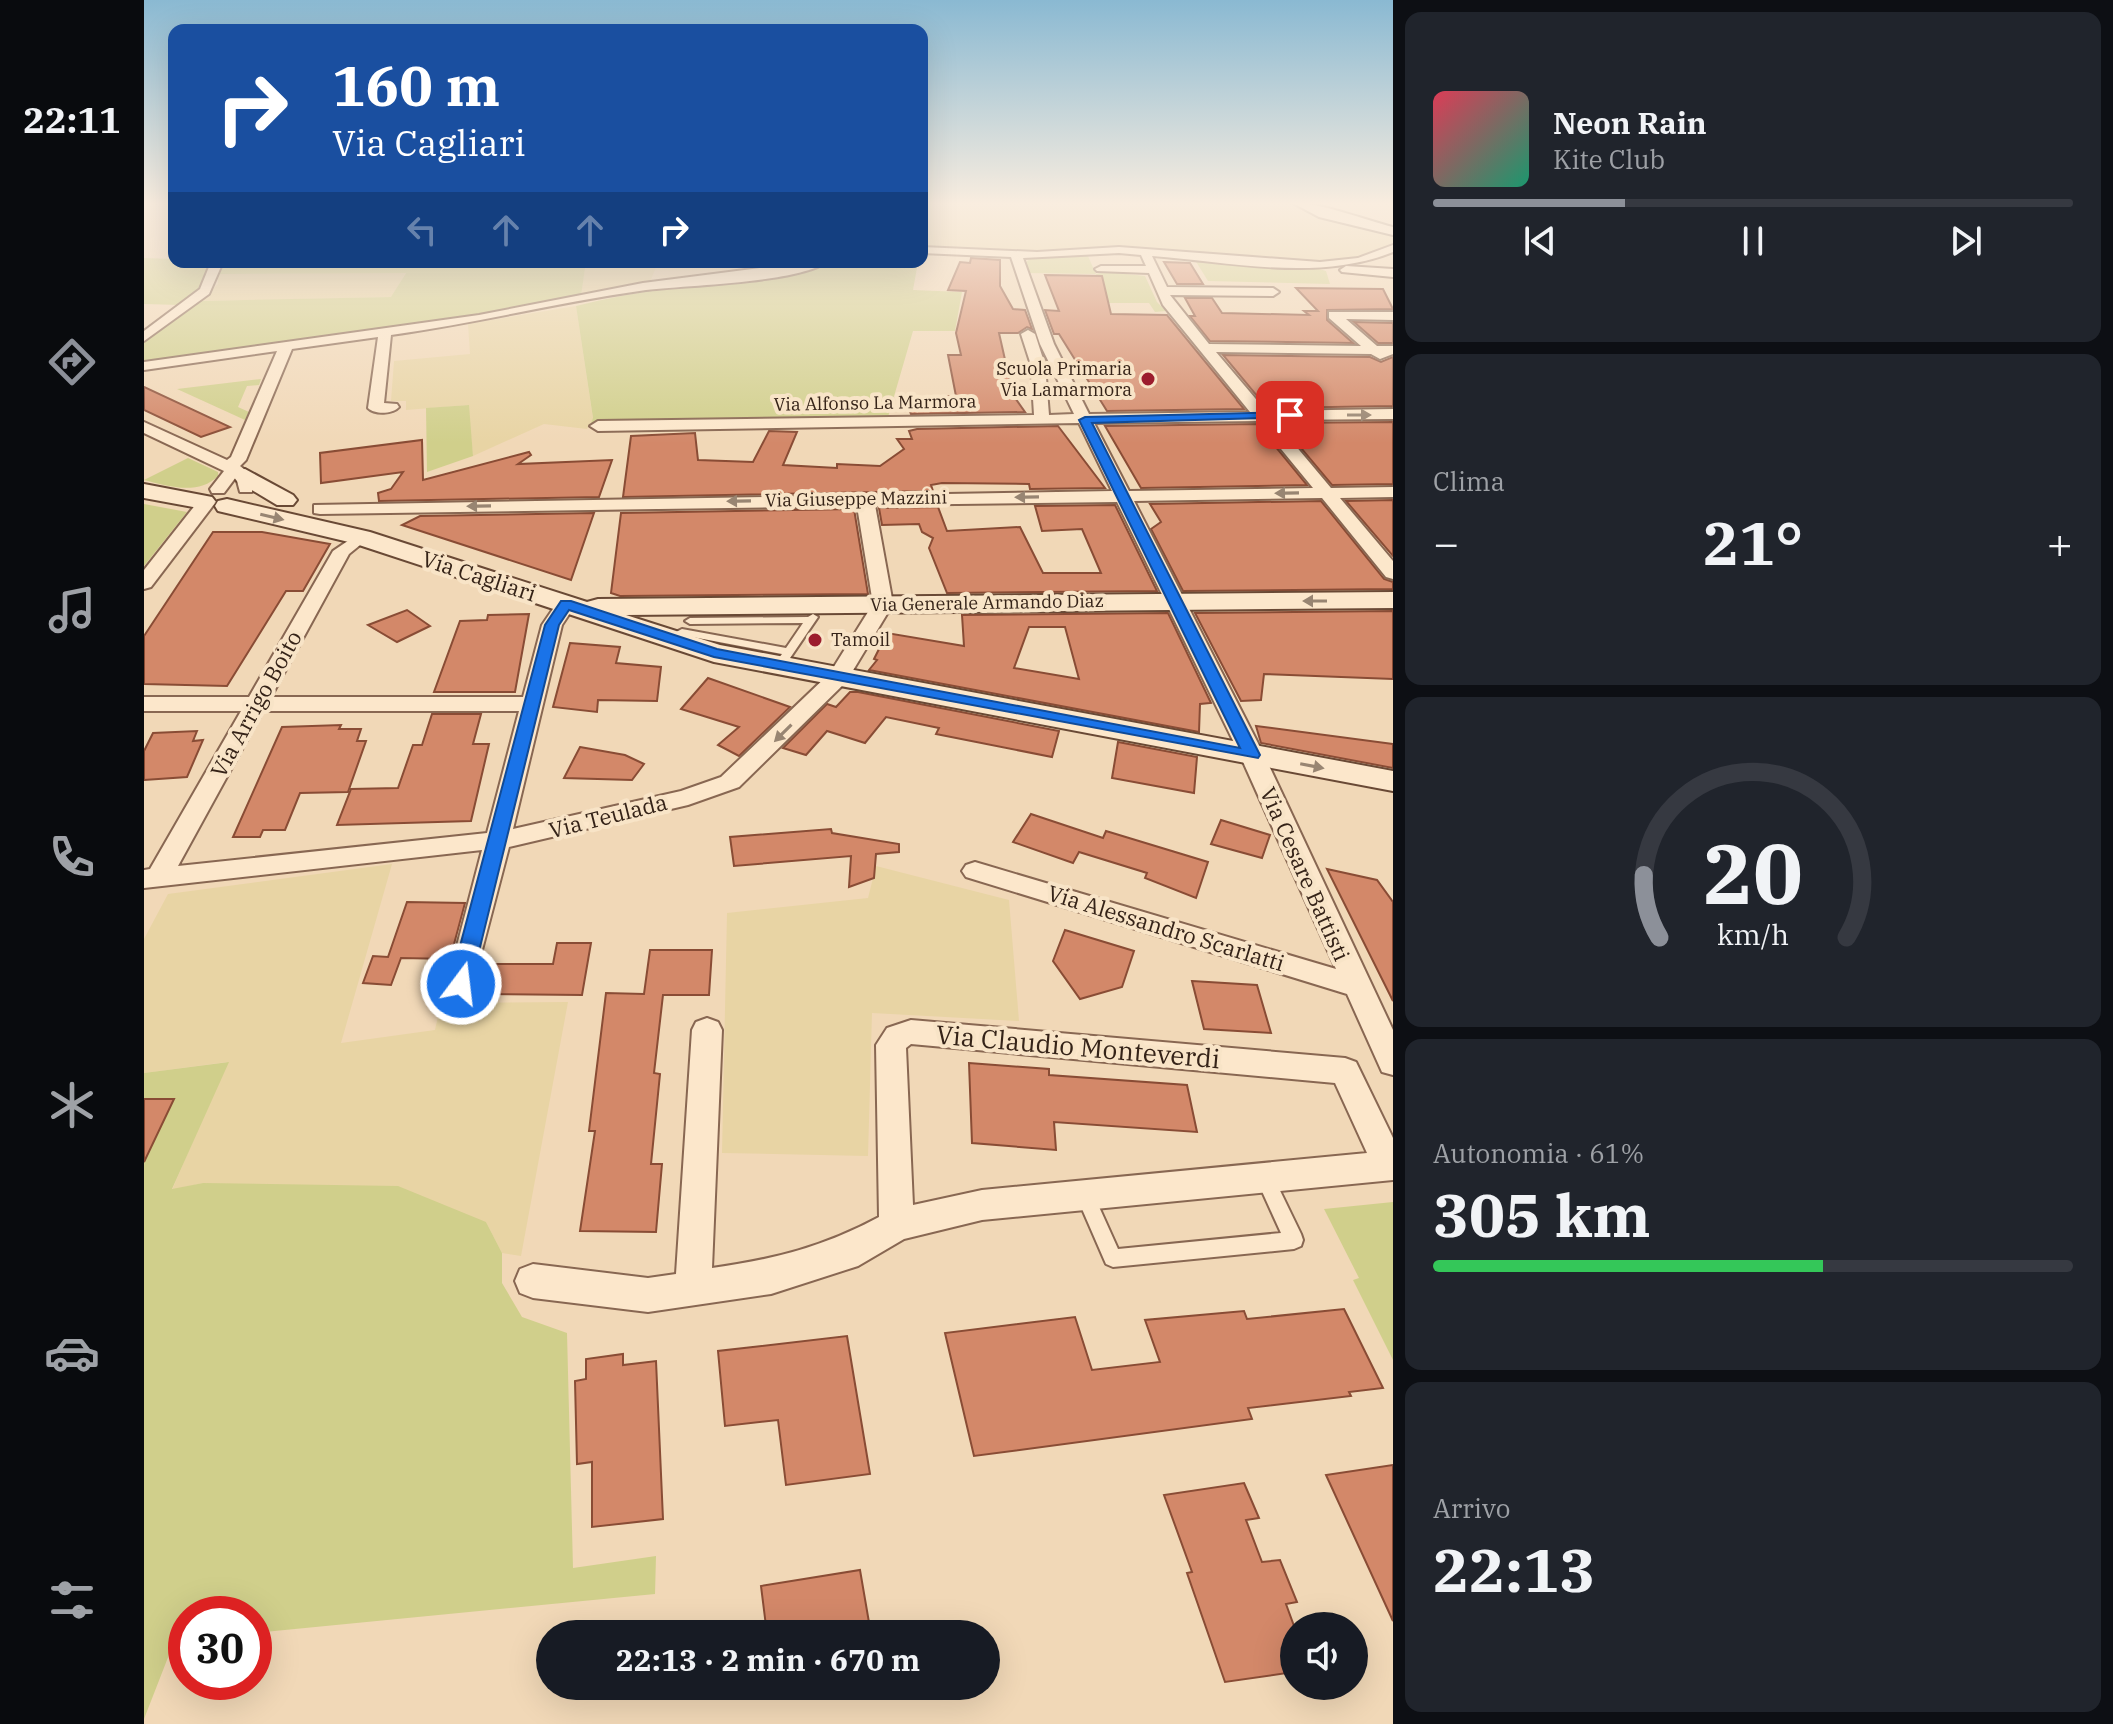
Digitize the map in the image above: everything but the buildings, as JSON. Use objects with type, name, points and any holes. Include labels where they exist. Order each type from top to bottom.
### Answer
[{"type":"street","points":[[144,337],[205,291],[209,282]]},
{"type":"street","points":[[144,366],[549,308],[643,287],[682,282]]},
{"type":"street","name":"Via Cesare Battisti","points":[[1024,282],[1038,335],[1085,420],[1120,496],[1252,755],[1393,1063]]},
{"type":"street","points":[[1158,282],[1204,348],[1264,415],[1393,573]]},
{"type":"street","points":[[1162,291],[1273,292]]},
{"type":"street","points":[[1393,316],[1334,315],[1393,366]]},
{"type":"street","points":[[385,332],[376,408],[392,407]]},
{"type":"street","name":"Via Cesare Battisti","points":[[1038,335],[1042,421]]},
{"type":"street","points":[[144,583],[212,502],[246,499],[238,460],[287,345]]},
{"type":"street","points":[[1204,348],[1393,350]]},
{"type":"street","name":"Via Alfonso La Marmora","points":[[598,426],[1393,414]]},
{"type":"street","points":[[144,427],[240,478]]},
{"type":"street","name":"Via Cagliari","points":[[240,478],[361,537],[573,606],[620,625],[687,625],[838,677],[1393,781]]},
{"type":"street","name":"Via Cagliari","points":[[152,492],[325,519]]},
{"type":"street","name":"Via Giuseppe Mazzini","points":[[325,519],[865,499],[1393,492]]},
{"type":"street","points":[[865,499],[883,604]]},
{"type":"street","name":"Via Arrigo Boito","points":[[151,879],[257,704],[342,551],[361,537]]},
{"type":"street","name":"Via Generale Armando Diaz","points":[[573,606],[687,625],[883,604],[1393,600]]},
{"type":"street","name":"Via Teulada","points":[[151,879],[499,840],[552,831],[688,797],[730,782],[747,769],[838,677],[883,604]]},
{"type":"street","points":[[461,984],[552,625],[573,606]]},
{"type":"street","points":[[144,704],[534,704]]},
{"type":"street","name":"Via Alessandro Scarlatti","points":[[975,871],[1356,986]]},
{"type":"street","points":[[693,1287],[707,1030]]},
{"type":"street","name":"Via Claudio Monteverdi","points":[[533,1281],[648,1295],[771,1277],[845,1254],[897,1225],[982,1205],[1392,1166],[1345,1071],[911,1032],[898,1036],[891,1045],[897,1225]]},
{"type":"lane","points":[[687,625],[765,620],[816,612]]},
{"type":"lane","points":[[687,625],[748,643],[784,659],[816,612]]},
{"type":"lane","points":[[748,643],[765,620]]},
{"type":"lane","points":[[1085,1195],[1113,1258],[1294,1240],[1265,1178]]},
{"type":"shaded area","points":[[144,282],[202,282],[199,290],[180,305],[144,304]]},
{"type":"shaded area","points":[[400,282],[392,297],[200,301],[218,284]]},
{"type":"shaded area","points":[[400,282],[583,282],[581,296],[537,306],[144,363],[144,340],[200,301],[391,297]]},
{"type":"shaded area","points":[[583,282],[648,282],[581,296]]},
{"type":"shaded area","points":[[712,282],[914,282],[913,290],[962,292],[955,331],[913,331],[888,417],[591,423],[593,418],[576,306]]},
{"type":"shaded area","points":[[1099,282],[1148,282],[1157,302],[1166,311],[1155,312],[1149,303],[1108,303]]},
{"type":"shaded area","points":[[1267,282],[1330,282],[1330,284]]},
{"type":"shaded area","points":[[576,306],[593,419],[587,429],[544,424],[473,456],[468,405],[406,410],[406,401],[391,401],[394,361],[470,354],[468,324]]},
{"type":"shaded area","points":[[261,379],[259,385],[247,386],[238,407],[249,412],[245,420],[177,389]]},
{"type":"shaded area","points":[[469,405],[473,456],[427,472],[426,408]]},
{"type":"shaded area","points":[[188,458],[218,472],[218,476],[192,488],[144,480]]},
{"type":"shaded area","points":[[144,504],[187,512],[144,566]]},
{"type":"shaded area","points":[[392,864],[341,1043],[435,1030],[441,1003],[568,1002],[521,1256],[502,1253],[486,1222],[203,1183],[172,1190],[227,1062],[144,1073],[144,939],[168,894]]},
{"type":"shaded area","points":[[876,866],[1009,900],[1019,1021],[872,1013],[868,1156],[722,1153],[727,913],[868,898]]},
{"type":"shaded area","points":[[229,1062],[172,1189],[203,1183],[398,1186],[486,1222],[502,1253],[502,1283],[522,1317],[567,1333],[573,1568],[656,1556],[655,1594],[272,1631],[272,1596],[168,1596],[168,1657],[144,1719],[144,1073]]},
{"type":"shaded area","points":[[1393,1202],[1393,1360],[1353,1280],[1359,1278],[1324,1209]]},
{"type":"place","name":"Scuola Primaria Via Lamarmora","points":[[1148,379]]},
{"type":"place","name":"Tamoil","points":[[815,640]]},
{"type":"route","points":[[461,984],[552,625],[566,604],[581,607],[620,625],[714,653],[1252,755],[1120,496],[1085,420],[1290,415]]}]
